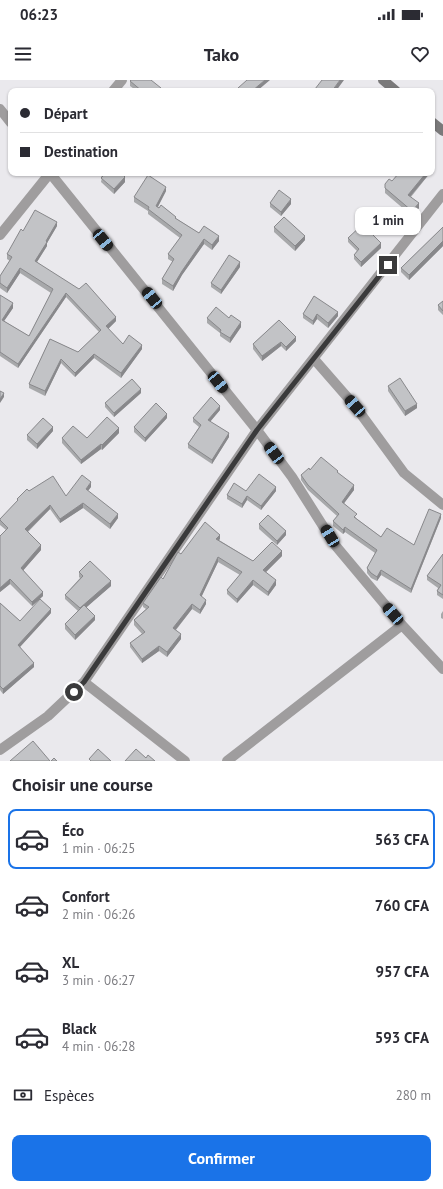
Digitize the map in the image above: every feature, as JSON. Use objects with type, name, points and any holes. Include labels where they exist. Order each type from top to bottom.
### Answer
[{"type":"street","points":[[115,88],[122,80]]},
{"type":"street","points":[[383,80],[392,88]]},
{"type":"street","points":[[0,109],[8,119]]},
{"type":"street","points":[[435,124],[443,131]]},
{"type":"street","points":[[0,235],[48,176]]},
{"type":"street","points":[[52,176],[257,430],[292,477],[335,546],[402,625],[443,669]]},
{"type":"street","points":[[0,750],[48,716],[84,682],[257,430],[443,194]]},
{"type":"street","points":[[314,359],[355,406],[404,473],[443,505]]},
{"type":"street","points":[[227,761],[402,625]]},
{"type":"street","points":[[84,682],[185,761]]},
{"type":"building","points":[[151,80],[161,88],[138,88],[130,81]]},
{"type":"building","points":[[247,80],[265,80],[256,88],[238,88]]},
{"type":"building","points":[[322,80],[340,80],[334,88],[316,88]]},
{"type":"building","points":[[103,176],[125,177],[114,189],[101,178]]},
{"type":"building","points":[[147,176],[150,176],[166,187],[156,206],[159,208],[161,205],[176,217],[175,218],[199,233],[204,226],[219,236],[212,245],[204,239],[173,286],[162,279],[174,259],[168,254],[182,235],[148,209],[149,207],[134,197]]},
{"type":"building","points":[[396,176],[424,176],[408,195],[419,203],[412,211],[385,188],[385,184],[389,179],[392,181]]},
{"type":"building","points":[[279,190],[291,199],[281,212],[270,203]]},
{"type":"building","points":[[379,209],[386,218],[370,232],[381,243],[361,262],[354,255],[359,249],[348,238]]},
{"type":"building","points":[[35,210],[57,222],[35,261],[79,289],[86,283],[116,317],[106,326],[123,344],[129,335],[142,345],[121,373],[94,354],[75,373],[61,359],[45,391],[29,384],[50,339],[78,352],[101,330],[66,293],[18,364],[0,352],[0,295],[13,303],[2,320],[29,336],[53,289],[20,268],[7,288],[0,283],[0,276],[12,257],[7,254],[21,229],[23,231]]},
{"type":"building","points":[[284,217],[305,236],[295,246],[274,227]]},
{"type":"building","points":[[443,227],[443,241],[409,275],[401,268]]},
{"type":"building","points":[[229,255],[240,262],[221,290],[211,283]]},
{"type":"building","points":[[314,296],[338,312],[328,323],[317,314],[313,321],[303,314]]},
{"type":"building","points":[[443,301],[443,311],[438,305]]},
{"type":"building","points":[[216,307],[229,318],[231,315],[241,322],[230,338],[220,332],[221,330],[207,318]]},
{"type":"building","points":[[279,320],[296,337],[286,347],[281,342],[262,356],[253,344]]},
{"type":"building","points":[[400,378],[417,404],[405,411],[388,386]]},
{"type":"building","points":[[132,379],[141,389],[114,413],[105,403]]},
{"type":"building","points":[[0,391],[4,393],[0,399]]},
{"type":"building","points":[[211,397],[220,406],[208,420],[229,433],[212,460],[188,444],[201,425],[193,418]]},
{"type":"building","points":[[156,403],[167,414],[145,438],[134,427]]},
{"type":"building","points":[[107,417],[119,428],[102,445],[101,444],[81,460],[62,438],[73,426],[87,438]]},
{"type":"building","points":[[43,418],[53,427],[37,444],[27,435]]},
{"type":"building","points":[[321,457],[354,485],[342,502],[357,514],[354,517],[381,537],[387,528],[414,545],[429,509],[441,514],[411,589],[381,570],[377,577],[371,573],[367,568],[377,550],[345,527],[343,530],[333,521],[339,514],[308,485],[301,475],[309,468],[310,470]]},
{"type":"building","points":[[259,474],[276,487],[261,506],[247,496],[242,504],[227,495],[234,483],[246,491]]},
{"type":"building","points":[[82,475],[91,482],[86,489],[118,514],[110,524],[83,503],[60,519],[50,505],[25,529],[41,545],[21,568],[43,592],[32,602],[10,579],[0,588],[0,536],[8,528],[0,519],[27,489],[29,491],[53,476],[66,496]]},
{"type":"building","points":[[268,515],[286,531],[277,541],[259,524]]},
{"type":"building","points":[[205,522],[220,535],[216,539],[253,561],[272,542],[282,551],[263,570],[276,580],[268,592],[253,580],[237,599],[227,590],[242,572],[218,557],[200,595],[206,600],[200,610],[192,604],[173,628],[181,634],[167,652],[159,646],[142,659],[130,643],[145,632],[134,620],[149,607],[143,603],[161,577],[163,579],[178,552],[181,554]]},
{"type":"building","points":[[443,554],[443,595],[437,591],[441,585],[427,576]]},
{"type":"building","points":[[90,561],[111,581],[80,608],[65,595],[83,576],[79,572]]},
{"type":"building","points":[[40,599],[51,609],[18,645],[34,663],[3,689],[0,686],[0,603],[20,621]]},
{"type":"building","points":[[84,605],[95,616],[75,635],[65,624]]},
{"type":"building","points":[[33,741],[50,761],[10,761]]},
{"type":"building","points":[[98,749],[111,761],[91,761],[89,759]]},
{"type":"building","points":[[136,749],[146,758],[148,755],[155,761],[125,761]]},
{"type":"route","points":[[74,692],[84,682],[257,430],[388,265]]}]
